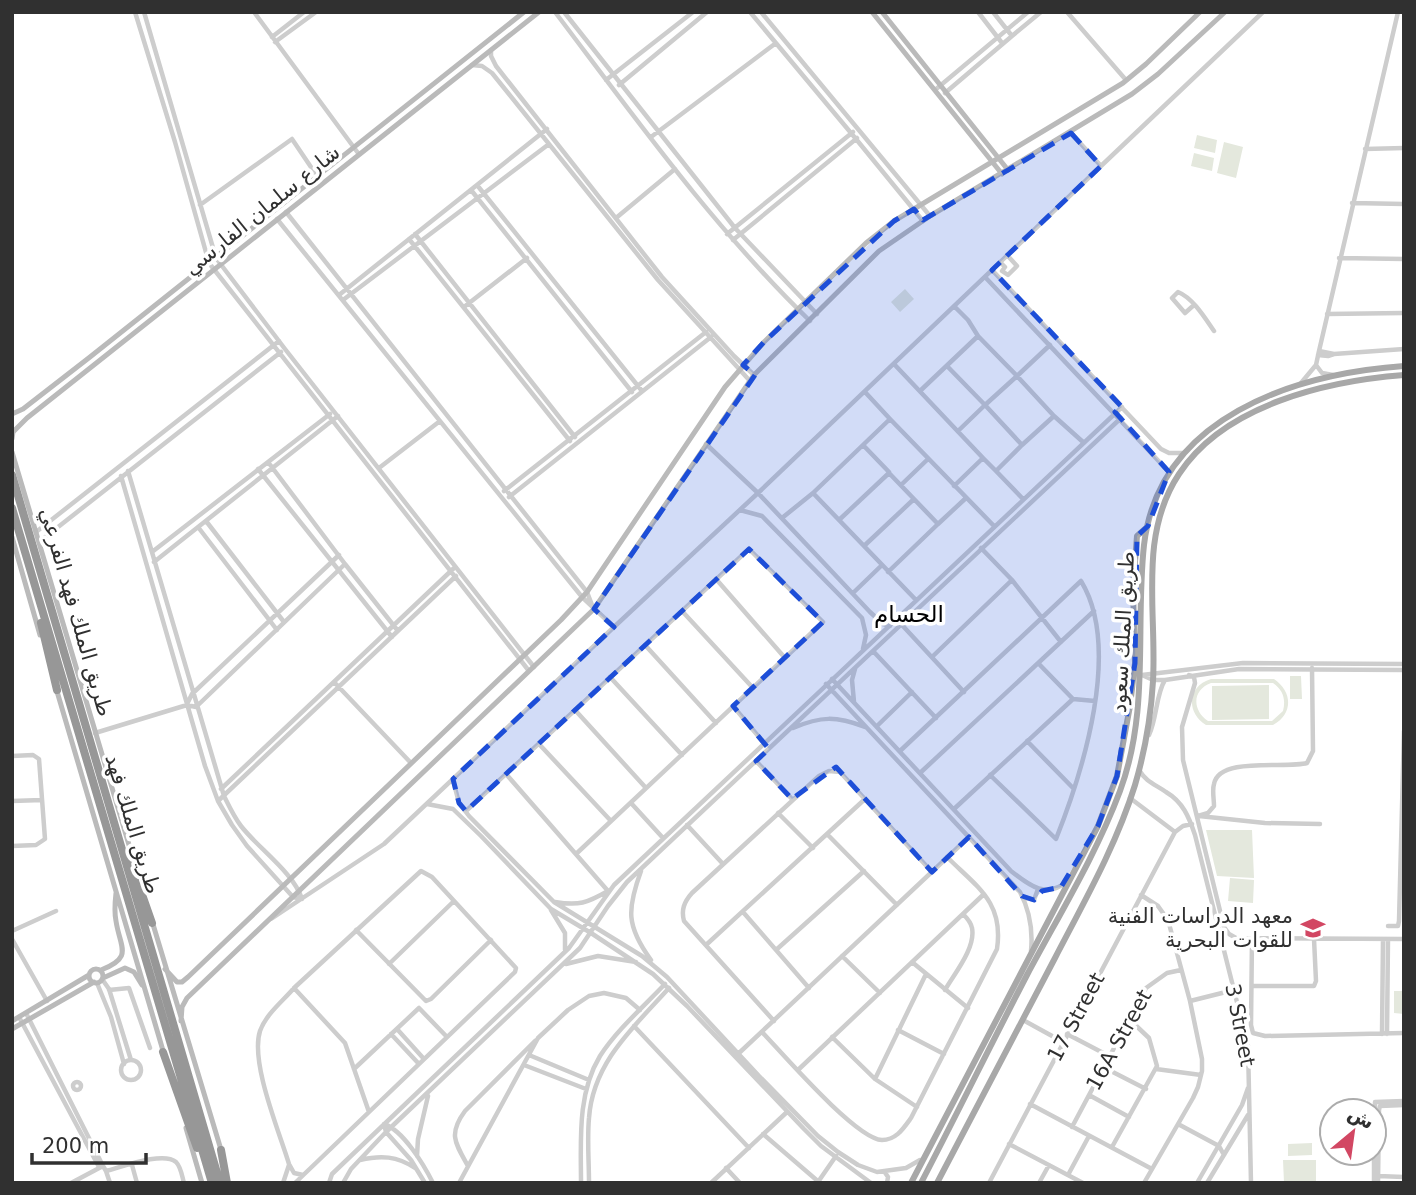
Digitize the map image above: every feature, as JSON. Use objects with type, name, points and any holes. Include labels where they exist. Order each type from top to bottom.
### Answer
[{"type":"highway","name":"طريق الملك فهد","points":[[12,475],[220,1183]]},
{"type":"highway","name":"طريق الملك فهد","points":[[12,508],[211,1183]]},
{"type":"highway","points":[[24,548],[57,690]]},
{"type":"highway","points":[[97,765],[152,923]]},
{"type":"highway","points":[[163,1052],[211,1183]]},
{"type":"highway","points":[[220,1150],[229,1183]]},
{"type":"main road","name":"شارع سلمان الفارسي","points":[[12,414],[23,409],[211,266],[278,219],[356,150],[524,12]]},
{"type":"main road","name":"شارع سلمان الفارسي","points":[[218,261],[317,176],[356,150],[539,12]]},
{"type":"main road","points":[[873,12],[993,162],[1005,172]]},
{"type":"main road","points":[[883,12],[1000,158],[1005,172]]},
{"type":"main road","points":[[165,970],[177,982],[182,982],[520,660],[584,595],[725,387],[797,309],[866,243],[894,221],[1089,105],[1126,80],[1200,12]]},
{"type":"main road","points":[[181,1021],[182,1007],[187,999],[594,609],[754,375],[879,251],[923,220],[1071,133],[1158,75],[1225,12]]},
{"type":"main road","name":"شارع سلمان الفارسي","points":[[12,439],[13,432],[27,418],[211,266]]},
{"type":"main road","name":"طريق الملك سعود","points":[[921,1183],[1108,820],[1121,789],[1129,760],[1142,675],[1144,544],[1159,491],[1169,472],[1204,433],[1229,414],[1251,403],[1337,375],[1404,366]]},
{"type":"main road","name":"طريق الملك سعود","points":[[937,1183],[1097,877],[1130,798],[1146,742],[1154,676],[1152,568],[1155,536],[1168,493],[1189,460],[1216,433],[1231,423],[1272,404],[1351,382],[1404,375]]},
{"type":"main road","points":[[23,409],[17,419],[20,422],[27,418]]},
{"type":"main road","name":"طريق الملك فهد الفرعي","points":[[12,452],[220,1150]]},
{"type":"main road","points":[[911,1183],[1098,826],[1116,775],[1124,742],[1135,663],[1133,587],[1137,536],[1148,526]]},
{"type":"main road","name":"طريق الملك فهد الفرعي","points":[[12,537],[202,1183]]},
{"type":"main road","points":[[12,1029],[94,969],[101,970],[120,960],[123,954],[115,920],[116,886]]},
{"type":"main road","points":[[12,1021],[24,1018],[125,968],[134,972],[147,991]]},
{"type":"main road","points":[[99,981],[101,970]]},
{"type":"main road","points":[[89,975],[99,981]]},
{"type":"street","points":[[135,12],[211,266],[328,415],[335,419],[379,468],[520,660],[532,669]]},
{"type":"street","points":[[144,12],[218,261],[334,411],[335,419],[454,568]]},
{"type":"street","points":[[254,12],[356,150]]},
{"type":"street","points":[[273,40],[304,12]]},
{"type":"street","points":[[273,40],[316,12]]},
{"type":"street","points":[[555,12],[727,234],[772,285],[810,321]]},
{"type":"street","points":[[564,12],[734,228],[817,314]]},
{"type":"street","points":[[606,80],[692,12]]},
{"type":"street","points":[[613,89],[707,12]]},
{"type":"street","points":[[750,12],[854,132]]},
{"type":"street","points":[[761,12],[923,220]]},
{"type":"street","points":[[978,12],[1002,43]]},
{"type":"street","points":[[993,12],[1012,36]]},
{"type":"street","points":[[935,90],[1028,12]]},
{"type":"street","points":[[941,97],[1041,12]]},
{"type":"street","points":[[1067,12],[1126,80]]},
{"type":"street","points":[[270,920],[384,844],[985,276],[1009,258],[1263,12]]},
{"type":"street","points":[[1299,386],[1316,365],[1352,203],[1400,15]]},
{"type":"street","points":[[651,138],[776,43]]},
{"type":"street","points":[[491,50],[496,66],[707,331]]},
{"type":"street","points":[[471,65],[488,69],[657,281],[712,336],[750,381]]},
{"type":"street","points":[[341,298],[347,289],[547,130]]},
{"type":"street","points":[[727,234],[854,132]]},
{"type":"street","points":[[1071,133],[1101,166]]},
{"type":"street","points":[[858,137],[930,216]]},
{"type":"street","points":[[733,240],[858,137]]},
{"type":"street","points":[[201,205],[292,139],[317,176]]},
{"type":"street","points":[[341,298],[351,294],[554,139]]},
{"type":"street","points":[[1365,149],[1404,149]]},
{"type":"street","points":[[616,218],[675,169]]},
{"type":"street","points":[[477,185],[642,391]]},
{"type":"street","points":[[471,190],[635,397]]},
{"type":"street","points":[[1352,203],[1404,204]]},
{"type":"street","points":[[286,212],[510,495],[594,609],[614,627]]},
{"type":"street","points":[[278,219],[584,595]]},
{"type":"street","points":[[415,234],[579,441]]},
{"type":"street","points":[[409,239],[573,446]]},
{"type":"street","points":[[523,253],[529,248]]},
{"type":"street","points":[[464,307],[527,258]]},
{"type":"street","points":[[1002,264],[1002,271],[1008,275],[1017,266],[1009,258]]},
{"type":"street","points":[[1339,258],[1404,259]]},
{"type":"street","points":[[992,270],[1161,449],[1169,453],[1184,453]]},
{"type":"street","points":[[985,276],[1169,472]]},
{"type":"street","points":[[992,284],[999,277]]},
{"type":"street","points":[[1194,305],[1185,313],[1172,298],[1180,292],[1194,305],[1214,331]]},
{"type":"street","points":[[954,306],[968,320],[978,336],[1054,416],[1083,442]]},
{"type":"street","points":[[1327,314],[1404,313]]},
{"type":"street","points":[[500,495],[707,331]]},
{"type":"street","points":[[504,500],[712,336]]},
{"type":"street","points":[[920,391],[978,336]]},
{"type":"street","points":[[36,532],[279,341]]},
{"type":"street","points":[[958,431],[1050,345]]},
{"type":"street","points":[[39,542],[285,349]]},
{"type":"street","points":[[1318,353],[1404,349]]},
{"type":"street","points":[[894,364],[1023,499]]},
{"type":"street","points":[[1316,365],[1322,373],[1337,375]]},
{"type":"street","points":[[947,366],[1022,445]]},
{"type":"street","points":[[741,368],[754,375]]},
{"type":"street","points":[[865,391],[994,527]]},
{"type":"street","points":[[329,1183],[332,1174],[563,953],[608,891],[1122,407]]},
{"type":"street","points":[[152,552],[334,411]]},
{"type":"street","points":[[996,471],[1054,416]]},
{"type":"street","points":[[343,1183],[351,1169],[386,1132],[580,948],[617,893],[642,868],[1121,418]]},
{"type":"street","points":[[154,562],[335,419]]},
{"type":"street","points":[[782,518],[813,493],[890,419]]},
{"type":"street","points":[[379,468],[440,421]]},
{"type":"street","points":[[706,443],[758,493],[878,619],[891,626]]},
{"type":"street","points":[[863,445],[938,524]]},
{"type":"street","points":[[954,486],[983,458]]},
{"type":"street","points":[[901,485],[929,459]]},
{"type":"street","points":[[268,462],[398,631]]},
{"type":"street","points":[[258,470],[392,636]]},
{"type":"street","points":[[128,471],[224,796],[239,824],[290,879],[302,899]]},
{"type":"street","points":[[839,520],[889,472]]},
{"type":"street","points":[[121,476],[187,705],[217,798],[247,846],[293,897],[302,899]]},
{"type":"street","points":[[813,493],[916,600]]},
{"type":"street","points":[[888,572],[966,498]]},
{"type":"street","points":[[864,546],[914,499]]},
{"type":"street","points":[[740,510],[762,516],[862,618],[866,635],[861,653]]},
{"type":"street","points":[[206,521],[284,622]]},
{"type":"street","points":[[198,527],[277,630]]},
{"type":"street","points":[[981,548],[1012,580],[1061,642]]},
{"type":"street","points":[[466,811],[749,549],[823,622],[576,854]]},
{"type":"street","points":[[187,705],[192,694],[339,555]]},
{"type":"street","points":[[196,707],[345,564]]},
{"type":"street","points":[[853,593],[882,565]]},
{"type":"street","points":[[217,798],[222,789],[454,568]]},
{"type":"street","points":[[217,798],[224,796],[458,574]]},
{"type":"street","points":[[458,574],[526,654],[532,669]]},
{"type":"street","points":[[716,579],[785,658]]},
{"type":"street","points":[[932,657],[1012,580]]},
{"type":"street","points":[[900,751],[1081,581],[1090,596],[1094,611],[1098,654],[1095,701],[1087,748],[1056,839],[990,775]]},
{"type":"street","points":[[682,611],[753,688]]},
{"type":"street","points":[[920,773],[1094,611]]},
{"type":"street","points":[[902,625],[964,692]]},
{"type":"street","points":[[645,645],[716,723]]},
{"type":"street","points":[[873,651],[936,718]]},
{"type":"street","points":[[1038,663],[1073,699],[1095,701]]},
{"type":"street","points":[[1142,675],[1154,676],[1243,663],[1404,664]]},
{"type":"street","points":[[854,703],[852,680],[856,668]]},
{"type":"street","points":[[1198,816],[1208,813],[1214,806],[1213,783],[1217,776],[1227,770],[1240,766],[1307,763],[1313,751],[1312,668]]},
{"type":"street","points":[[1154,676],[1165,680],[1239,669],[1404,670]]},
{"type":"street","points":[[1188,675],[1194,677],[1195,683],[1185,713],[1181,741],[1183,760],[1224,927],[1229,934],[1236,938],[1404,939]]},
{"type":"street","points":[[610,677],[682,755]]},
{"type":"street","points":[[832,679],[1011,871],[1038,890],[1054,890],[1070,879]]},
{"type":"street","points":[[1146,742],[1154,725],[1161,686],[1165,680]]},
{"type":"street","points":[[334,682],[411,763]]},
{"type":"street","points":[[826,684],[1010,879],[1022,896],[1030,922],[1031,953]]},
{"type":"street","points":[[877,726],[912,692]]},
{"type":"street","points":[[954,809],[1073,699]]},
{"type":"street","points":[[95,733],[187,705],[196,707]]},
{"type":"street","points":[[733,706],[764,743]]},
{"type":"street","points":[[575,710],[646,788]]},
{"type":"street","points":[[790,729],[816,719],[829,719],[870,729]]},
{"type":"street","points":[[1388,926],[1398,926],[1399,921],[1404,731]]},
{"type":"street","points":[[1027,741],[1074,789]]},
{"type":"street","points":[[539,744],[611,821]]},
{"type":"street","points":[[12,756],[33,755],[39,759],[45,839],[36,845],[12,846]]},
{"type":"street","points":[[756,761],[792,799]]},
{"type":"street","points":[[774,1021],[684,921],[683,908],[692,893],[792,799],[819,776],[835,770],[840,772],[932,872]]},
{"type":"street","name":"3 Street","points":[[1139,770],[1145,780],[1180,802],[1192,824],[1248,1046],[1251,1183]]},
{"type":"street","points":[[506,774],[608,891]]},
{"type":"street","points":[[453,779],[459,803],[554,902],[655,967],[694,1004],[738,1054],[818,1136],[858,1165],[877,1172],[906,1168],[920,1160]]},
{"type":"street","points":[[1130,798],[1175,832],[1192,824]]},
{"type":"street","points":[[706,944],[865,799]]},
{"type":"street","points":[[12,801],[42,800]]},
{"type":"street","points":[[631,803],[663,838]]},
{"type":"street","points":[[426,804],[442,806],[460,815],[551,909],[565,933],[567,944],[563,953]]},
{"type":"street","points":[[778,813],[813,848]]},
{"type":"street","points":[[1198,816],[1265,823],[1320,824]]},
{"type":"street","points":[[687,825],[723,864]]},
{"type":"street","name":"17 Street","points":[[989,1183],[1175,832]]},
{"type":"street","points":[[827,834],[897,905]]},
{"type":"street","points":[[738,1054],[969,837]]},
{"type":"street","points":[[762,1032],[848,1121],[866,1135],[878,1140],[891,1139],[901,1132],[917,1107],[997,949],[999,930],[990,900],[947,857]]},
{"type":"street","points":[[642,868],[629,908],[635,935],[655,967]]},
{"type":"street","points":[[295,1183],[515,972],[514,964],[432,877],[421,871],[294,988],[267,1017],[260,1029],[257,1045],[261,1071],[289,1164],[294,1173],[304,1174]]},
{"type":"street","points":[[776,950],[864,871]]},
{"type":"street","points":[[1022,896],[1034,900],[1038,896],[1038,890]]},
{"type":"street","points":[[554,902],[573,905],[608,891]]},
{"type":"street","points":[[798,1070],[984,894]]},
{"type":"street","points":[[1141,895],[1164,912],[1202,1059],[1198,1087],[1144,1183]]},
{"type":"street","points":[[389,964],[454,901]]},
{"type":"street","points":[[551,909],[638,962],[669,988],[821,1146],[871,1183]]},
{"type":"street","points":[[12,931],[56,911]]},
{"type":"street","points":[[743,912],[809,988]]},
{"type":"street","points":[[945,990],[971,941],[971,923],[963,914]]},
{"type":"street","points":[[356,930],[426,1001],[491,940]]},
{"type":"street","points":[[1252,938],[1252,1029],[1258,1035],[1404,1033]]},
{"type":"street","points":[[12,939],[47,1001]]},
{"type":"street","points":[[1252,986],[1314,986],[1314,939]]},
{"type":"street","points":[[1385,939],[1385,1034]]},
{"type":"street","points":[[562,966],[598,956],[638,962]]},
{"type":"street","points":[[842,956],[880,993]]},
{"type":"street","points":[[912,962],[968,1008]]},
{"type":"street","name":"16A Street","points":[[1072,1127],[1146,988],[1167,973],[1181,970]]},
{"type":"street","points":[[874,1079],[926,974]]},
{"type":"street","points":[[99,981],[109,992],[114,1006],[124,1064]]},
{"type":"street","points":[[99,981],[131,1060],[137,1062],[141,1068],[136,1079],[129,1080],[123,1076],[121,1069],[131,1060]]},
{"type":"street","points":[[581,1183],[581,1137],[589,1080],[600,1055],[664,984]]},
{"type":"street","points":[[109,992],[129,988],[149,1048]]},
{"type":"street","points":[[294,988],[345,1043],[369,1112]]},
{"type":"street","points":[[589,1183],[589,1118],[596,1083],[613,1050],[669,988]]},
{"type":"street","points":[[1189,1002],[1234,990]]},
{"type":"street","points":[[468,1166],[457,1146],[454,1128],[465,1111],[568,1010],[589,996],[604,993],[626,998],[640,1010]]},
{"type":"street","points":[[108,1008],[114,1006]]},
{"type":"street","points":[[354,1069],[419,1008],[447,1037]]},
{"type":"street","points":[[24,1018],[110,1183]]},
{"type":"street","points":[[1112,1147],[1156,1069],[1156,1059],[1149,1038],[1129,1019]]},
{"type":"street","points":[[1023,1020],[1063,1042]]},
{"type":"street","points":[[634,1027],[749,1147]]},
{"type":"street","points":[[397,1029],[424,1059]]},
{"type":"street","points":[[898,1030],[944,1054]]},
{"type":"street","points":[[391,1034],[419,1064]]},
{"type":"street","points":[[1067,1034],[1109,1056]]},
{"type":"street","points":[[832,1037],[874,1079],[917,1107]]},
{"type":"street","points":[[459,1183],[538,1038]]},
{"type":"street","points":[[521,1055],[589,1080]]},
{"type":"street","points":[[524,1065],[586,1089]]},
{"type":"street","points":[[1103,1067],[1146,1089]]},
{"type":"street","points":[[1156,1069],[1201,1075]]},
{"type":"street","points":[[1197,1183],[1239,1112],[1250,1084]]},
{"type":"street","points":[[62,1092],[74,1087]]},
{"type":"street","points":[[417,1157],[418,1139],[429,1094]]},
{"type":"street","points":[[1089,1095],[1129,1117]]},
{"type":"street","points":[[1030,1104],[1152,1169]]},
{"type":"street","points":[[1239,1112],[1249,1111]]},
{"type":"street","points":[[1207,1183],[1249,1111]]},
{"type":"street","points":[[711,1183],[786,1112]]},
{"type":"street","points":[[384,1124],[393,1126],[433,1183]]},
{"type":"street","points":[[384,1124],[386,1132],[417,1169],[425,1183]]},
{"type":"street","points":[[1178,1124],[1219,1146],[1224,1155]]},
{"type":"street","points":[[763,1134],[818,1182],[836,1156]]},
{"type":"street","points":[[1068,1175],[1089,1136]]},
{"type":"street","points":[[1009,1144],[1083,1183]]},
{"type":"street","points":[[359,1160],[375,1156],[391,1157],[417,1169]]},
{"type":"street","points":[[71,1183],[103,1168],[132,1165],[157,1158],[167,1158],[179,1166],[184,1183]]},
{"type":"street","points":[[283,1183],[289,1164]]},
{"type":"street","points":[[132,1165],[137,1183]]},
{"type":"street","points":[[1039,1183],[1049,1165]]},
{"type":"street","points":[[726,1168],[740,1183]]},
{"type":"street","points":[[884,1171],[888,1177],[887,1183]]},
{"type":"street","points":[[1376,1180],[1404,1177]]},
{"type":"highlighted area","points":[[1071,133],[1101,166],[992,270],[1122,407],[1115,412],[1169,472],[1148,526],[1137,536],[1135,663],[1117,776],[1098,826],[1061,887],[1042,891],[1034,900],[1022,896],[969,837],[932,872],[836,767],[792,799],[756,761],[769,749],[733,706],[823,622],[749,549],[466,811],[459,803],[453,779],[614,627],[594,609],[755,375],[743,365],[764,342],[894,221],[914,209],[923,220]]},
{"type":"shaded area","points":[[1197,135],[1217,140],[1215,153],[1194,148]]},
{"type":"shaded area","points":[[1224,142],[1243,147],[1236,178],[1217,173]]},
{"type":"shaded area","points":[[1194,153],[1214,158],[1212,171],[1191,166]]},
{"type":"shaded area","points":[[905,289],[914,299],[900,312],[891,302]]},
{"type":"shaded area","points":[[1290,676],[1301,676],[1302,699],[1290,699]]},
{"type":"shaded area","points":[[1211,679],[1274,679],[1285,690],[1287,709],[1273,725],[1206,725],[1199,720],[1192,707],[1194,693],[1203,682]],"holes":[[[1211,683],[1273,683],[1283,695],[1284,703],[1283,711],[1272,721],[1208,721],[1197,706],[1200,690]]]},
{"type":"shaded area","points":[[1269,685],[1269,719],[1212,720],[1212,686]]},
{"type":"shaded area","points":[[1206,830],[1252,830],[1254,878],[1217,876]]},
{"type":"shaded area","points":[[1230,878],[1254,880],[1253,903],[1228,901]]},
{"type":"shaded area","points":[[1394,991],[1404,991],[1404,1014],[1394,1013]]},
{"type":"shaded area","points":[[1312,1143],[1312,1155],[1288,1156],[1288,1144]]},
{"type":"shaded area","points":[[1283,1160],[1316,1160],[1316,1183],[1284,1183]]},
{"type":"place","name":"معهد الدراسات الفنية للقوات البحرية","points":[[1313,928]]},
{"type":"district","name":"الحسام","points":[[909,614]]}]
